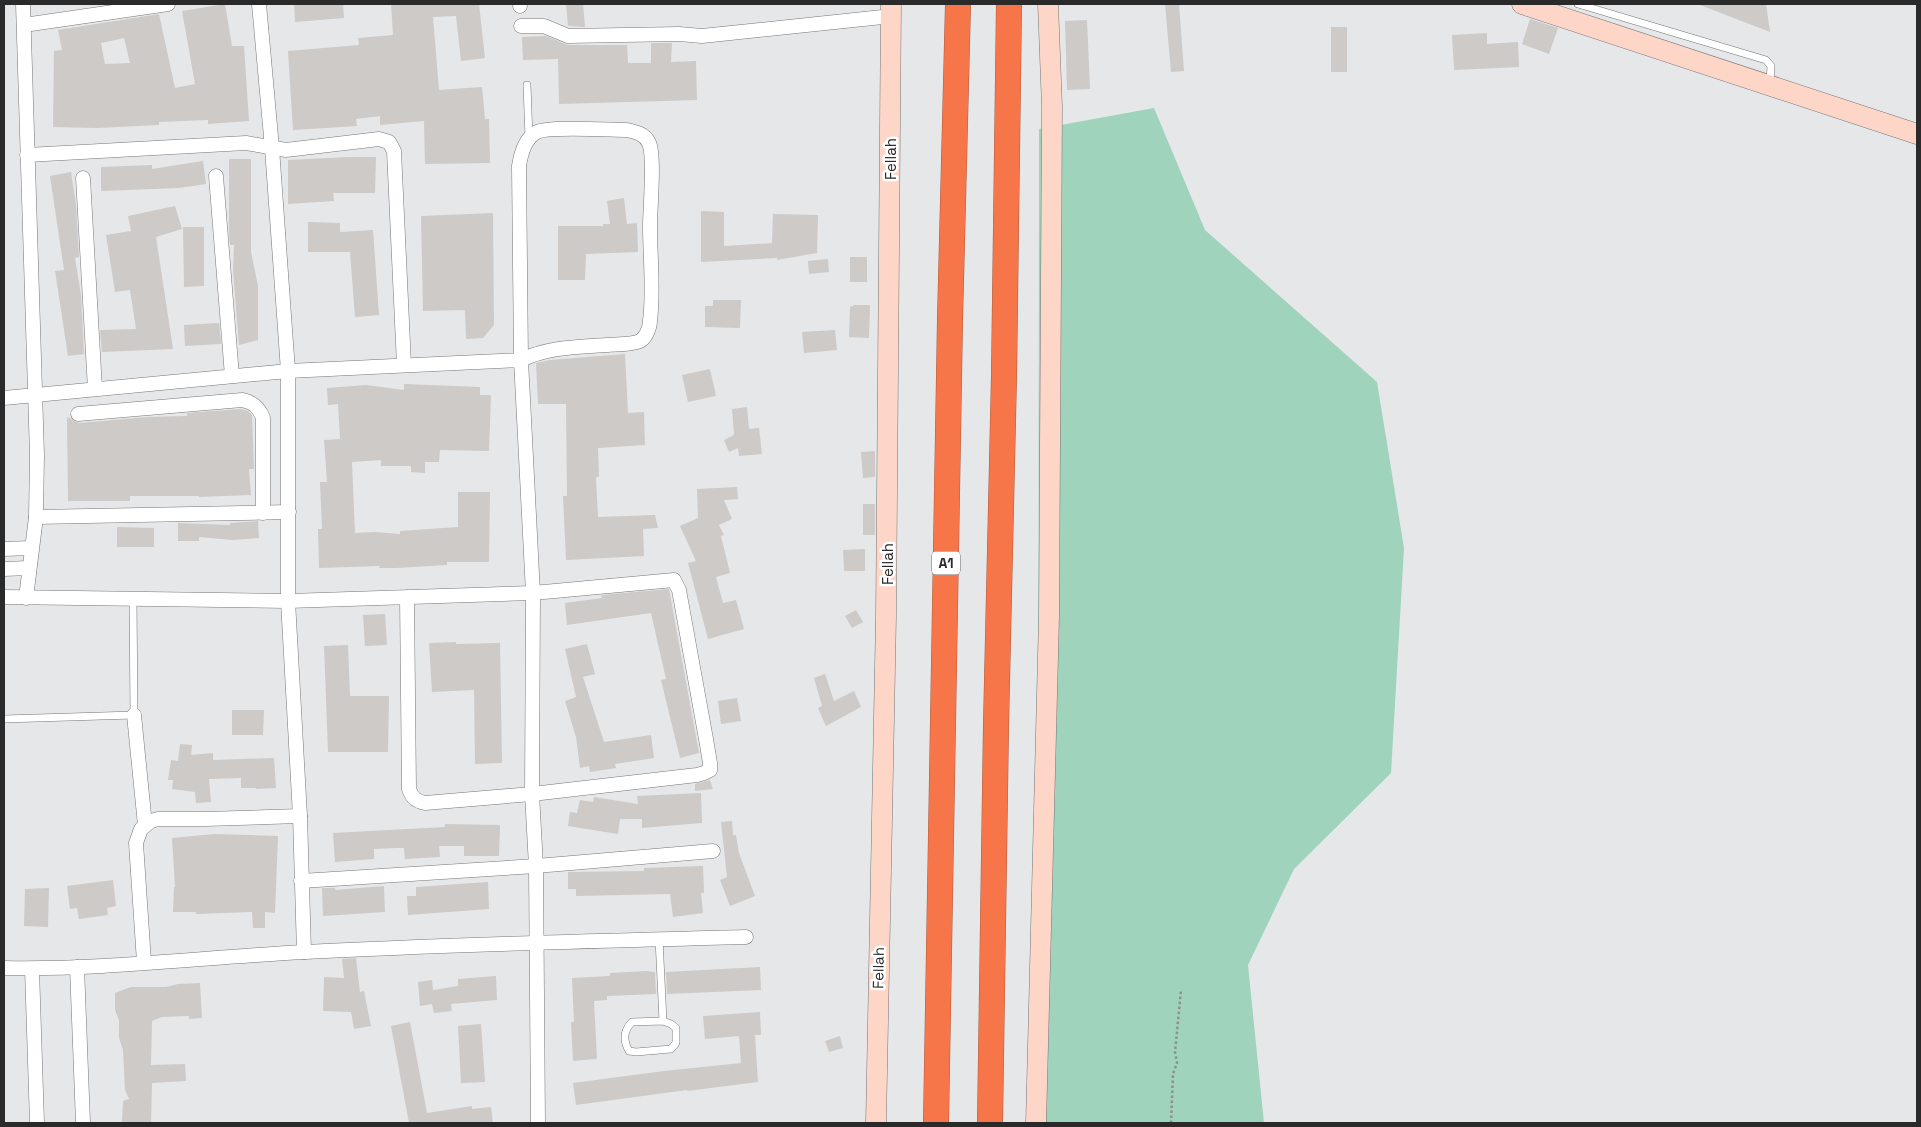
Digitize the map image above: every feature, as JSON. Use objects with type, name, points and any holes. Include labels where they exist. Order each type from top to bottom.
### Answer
[{"type":"highway","name":"A1","points":[[936,1123],[950,320],[958,4]]},
{"type":"highway","points":[[990,1123],[1009,4]]},
{"type":"street","points":[[23,4],[37,455],[36,517],[26,598]]},
{"type":"street","points":[[24,25],[168,4]]},
{"type":"street","points":[[259,4],[272,148],[288,371],[288,601],[300,816],[304,952]]},
{"type":"street","points":[[1036,1123],[1049,616],[1052,107],[1048,4]]},
{"type":"street","points":[[1534,6],[1917,134]]},
{"type":"street","points":[[521,26],[544,26],[568,36],[679,34],[702,36],[892,10]]},
{"type":"street","name":"Fellah","points":[[876,1123],[886,616],[892,10]]},
{"type":"street","points":[[4,398],[288,371],[521,360],[553,349],[640,341],[646,334],[650,323],[652,291],[650,226],[651,160],[649,142],[638,132],[552,129],[538,132],[529,139],[522,151],[519,166],[521,360],[532,593],[532,794],[536,866],[538,1123]]},
{"type":"street","points":[[27,155],[246,143],[286,150],[379,139],[384,140],[392,146],[394,151],[404,365]]},
{"type":"street","points":[[216,176],[232,376]]},
{"type":"street","points":[[83,178],[95,389]]},
{"type":"street","points":[[78,414],[242,400],[253,403],[262,418],[263,513]]},
{"type":"street","points":[[36,517],[289,512]]},
{"type":"street","points":[[4,549],[31,548]]},
{"type":"street","points":[[4,569],[29,568]]},
{"type":"street","points":[[4,597],[288,601],[406,597],[532,593],[631,583],[675,581],[679,590],[710,770],[697,775],[532,794],[419,802],[410,794],[408,789],[406,597]]},
{"type":"street","points":[[134,716],[145,825]]},
{"type":"street","points":[[144,962],[136,844],[138,834],[145,825],[158,819],[300,816]]},
{"type":"street","points":[[302,882],[536,866],[713,851]]},
{"type":"street","points":[[4,968],[77,968],[304,952],[536,942],[746,937]]},
{"type":"street","points":[[77,968],[83,1123]]},
{"type":"street","points":[[32,969],[37,1123]]},
{"type":"lane","points":[[1578,4],[1766,60],[1772,70],[1770,86]]},
{"type":"lane","points":[[526,85],[529,139]]},
{"type":"lane","points":[[4,719],[134,716],[133,599]]},
{"type":"lane","points":[[659,939],[663,1021]]},
{"type":"lane","points":[[663,1021],[676,1028],[676,1043],[672,1049],[629,1051],[624,1035],[627,1027],[632,1022],[663,1021]]},
{"type":"path","points":[[1171,1123],[1173,1074],[1177,1063],[1175,1052],[1181,990]]},
{"type":"green space","points":[[1154,108],[1205,230],[1377,382],[1404,548],[1391,773],[1294,869],[1248,965],[1264,1123],[1038,1123],[1039,129]]},
{"type":"building","points":[[225,4],[232,46],[244,46],[249,121],[208,124],[208,120],[159,122],[159,125],[97,128],[53,127],[54,51],[62,50],[58,30],[159,14],[175,88],[195,84],[182,11]],"holes":[[[124,38],[130,63],[105,64],[101,43]]]},
{"type":"building","points":[[294,4],[343,4],[344,18],[295,22]]},
{"type":"building","points":[[391,4],[479,4],[485,58],[461,61],[456,16],[433,17],[439,90],[482,87],[485,119],[489,119],[490,163],[425,164],[424,121],[380,125],[380,116],[356,119],[357,126],[293,130],[288,51],[359,45],[358,38],[393,35]]},
{"type":"building","points":[[566,4],[583,4],[585,27],[568,26]]},
{"type":"building","points":[[1165,4],[1179,4],[1184,71],[1171,72]]},
{"type":"building","points":[[1766,4],[1770,32],[1700,5]]},
{"type":"building","points":[[1530,19],[1558,28],[1549,54],[1522,44]]},
{"type":"building","points":[[1087,20],[1090,89],[1067,90],[1065,21]]},
{"type":"building","points":[[1331,27],[1347,27],[1347,72],[1331,72]]},
{"type":"building","points":[[1487,33],[1487,44],[1518,42],[1519,67],[1454,70],[1452,35]]},
{"type":"building","points":[[546,36],[568,45],[627,45],[628,63],[651,63],[651,43],[672,43],[671,62],[696,61],[697,100],[559,104],[558,59],[523,60],[522,37]]},
{"type":"building","points":[[376,157],[375,193],[333,193],[334,201],[288,204],[288,160]]},
{"type":"building","points":[[229,159],[251,159],[251,252],[258,286],[258,340],[239,345],[233,270],[234,245],[230,245],[229,233]]},
{"type":"building","points":[[203,161],[206,184],[179,188],[101,191],[101,167],[152,165],[152,169]]},
{"type":"building","points":[[71,172],[76,205],[79,257],[75,258],[81,295],[84,354],[68,356],[55,271],[64,270],[50,176]]},
{"type":"building","points":[[624,198],[627,224],[637,223],[638,252],[586,254],[585,280],[558,280],[558,226],[603,226],[603,224],[610,224],[607,201]]},
{"type":"building","points":[[175,206],[182,229],[156,237],[173,349],[102,352],[100,330],[136,329],[130,290],[115,292],[106,235],[131,231],[128,216]]},
{"type":"building","points":[[701,211],[724,212],[724,246],[772,243],[773,214],[818,215],[817,253],[777,260],[777,258],[701,262]]},
{"type":"building","points":[[493,213],[494,325],[483,338],[466,339],[465,310],[423,311],[421,216]]},
{"type":"building","points":[[308,222],[340,223],[340,232],[373,230],[379,315],[355,317],[350,252],[308,252]]},
{"type":"building","points":[[183,227],[204,227],[204,286],[184,287]]},
{"type":"building","points":[[850,257],[867,257],[867,282],[850,282]]},
{"type":"building","points":[[828,259],[829,272],[809,274],[808,261]]},
{"type":"building","points":[[713,300],[741,300],[740,328],[705,327],[705,306],[713,306]]},
{"type":"building","points":[[870,305],[869,338],[849,337],[850,307]]},
{"type":"building","points":[[219,323],[221,344],[185,346],[184,325]]},
{"type":"building","points":[[835,330],[837,350],[804,353],[802,332]]},
{"type":"building","points":[[625,354],[628,413],[644,412],[645,445],[598,448],[599,477],[596,477],[598,517],[655,515],[658,528],[643,529],[644,556],[566,560],[563,496],[567,496],[566,404],[538,404],[536,363],[550,360]]},
{"type":"building","points":[[710,369],[716,396],[688,402],[682,375]]},
{"type":"building","points":[[404,384],[480,387],[480,395],[491,395],[489,451],[440,450],[439,462],[425,462],[425,473],[411,472],[411,466],[381,466],[381,460],[352,462],[355,533],[400,534],[400,531],[458,527],[458,492],[490,492],[489,562],[447,562],[447,565],[396,568],[379,568],[380,566],[319,568],[318,529],[322,529],[320,482],[327,482],[324,440],[340,439],[338,404],[328,405],[327,388],[366,385],[404,390]]},
{"type":"building","points":[[747,407],[749,429],[759,428],[762,454],[739,456],[738,448],[729,452],[724,440],[734,435],[732,409]]},
{"type":"building","points":[[241,409],[248,411],[252,415],[254,469],[249,469],[251,495],[199,497],[130,496],[130,501],[68,501],[67,417],[79,423],[147,417],[187,416],[187,413]]},
{"type":"building","points":[[875,451],[875,477],[863,478],[861,452]]},
{"type":"building","points":[[737,487],[738,499],[724,500],[732,519],[719,525],[724,535],[721,536],[730,573],[716,577],[723,603],[736,600],[744,629],[708,639],[688,563],[696,561],[680,526],[698,518],[697,489]]},
{"type":"building","points":[[863,504],[875,504],[875,535],[863,535]]},
{"type":"building","points":[[258,521],[259,538],[233,540],[199,537],[199,541],[178,541],[178,523],[230,525],[230,523]]},
{"type":"building","points":[[117,527],[154,528],[154,547],[117,547]]},
{"type":"building","points":[[865,549],[865,571],[844,571],[843,550]]},
{"type":"building","points":[[669,589],[699,753],[680,758],[661,680],[666,679],[651,613],[567,625],[565,603],[602,598],[601,595]]},
{"type":"building","points":[[856,610],[863,622],[852,628],[845,616]]},
{"type":"building","points":[[385,614],[387,645],[365,646],[363,615]]},
{"type":"building","points":[[456,642],[456,644],[500,643],[502,763],[475,764],[474,690],[432,692],[429,643]]},
{"type":"building","points":[[587,644],[595,674],[583,677],[604,742],[651,735],[654,758],[615,764],[616,768],[590,772],[589,766],[580,768],[576,737],[565,701],[576,697],[565,649]]},
{"type":"building","points":[[348,645],[350,696],[389,696],[388,752],[328,752],[324,646]]},
{"type":"building","points":[[825,674],[834,701],[854,691],[861,707],[826,726],[818,708],[822,706],[814,678]]},
{"type":"building","points":[[737,698],[741,721],[721,724],[718,701]]},
{"type":"building","points":[[232,710],[264,710],[263,735],[232,735]]},
{"type":"building","points":[[180,744],[192,745],[191,755],[213,753],[213,760],[274,758],[276,788],[241,788],[241,778],[209,779],[211,802],[196,803],[195,792],[172,789],[173,780],[168,780],[171,760],[178,761]]},
{"type":"building","points":[[710,780],[713,789],[695,791],[695,784]]},
{"type":"building","points":[[701,793],[702,823],[642,828],[642,819],[620,819],[618,834],[568,826],[570,812],[577,813],[580,800],[593,802],[594,797],[638,804],[637,796]]},
{"type":"building","points":[[732,821],[733,835],[736,835],[739,853],[755,896],[730,906],[720,880],[727,877],[721,822]]},
{"type":"building","points":[[445,824],[500,825],[499,856],[464,856],[464,846],[439,846],[440,857],[405,859],[404,848],[374,849],[374,859],[335,862],[333,833],[445,827]]},
{"type":"building","points":[[215,834],[278,836],[275,913],[265,912],[265,928],[253,928],[252,912],[196,914],[196,912],[173,912],[175,887],[172,838]]},
{"type":"building","points":[[703,866],[704,893],[701,893],[703,913],[673,917],[670,894],[576,896],[576,889],[568,889],[568,872],[644,871],[644,868]]},
{"type":"building","points":[[113,880],[116,906],[107,908],[108,915],[79,919],[77,908],[70,909],[67,886]]},
{"type":"building","points":[[488,882],[489,909],[408,915],[407,896],[416,896],[416,887]]},
{"type":"building","points":[[384,886],[385,912],[323,916],[322,888],[335,888],[335,890]]},
{"type":"building","points":[[49,888],[48,927],[24,926],[25,889]]},
{"type":"building","points":[[356,958],[360,992],[364,991],[371,1026],[354,1029],[351,1012],[323,1011],[324,977],[344,978],[342,959]]},
{"type":"building","points":[[760,967],[761,990],[667,994],[666,972]]},
{"type":"building","points":[[655,972],[656,994],[607,996],[607,1000],[594,1001],[597,1059],[573,1061],[571,1022],[574,1022],[572,978],[610,976],[610,973]]},
{"type":"building","points":[[496,976],[497,1000],[451,1004],[452,1011],[434,1013],[432,1004],[420,1006],[418,982],[432,980],[433,990],[458,986],[458,979]]},
{"type":"building","points":[[200,983],[202,1018],[189,1019],[189,1016],[162,1017],[152,1021],[151,1065],[185,1064],[186,1081],[152,1083],[151,1123],[122,1123],[123,1101],[129,1099],[125,1090],[123,1050],[119,1038],[119,1020],[115,1010],[115,993],[131,987],[166,987],[178,984]]},
{"type":"building","points":[[760,1012],[761,1035],[755,1035],[758,1082],[576,1105],[573,1083],[741,1063],[739,1036],[705,1039],[703,1016]]},
{"type":"building","points":[[410,1022],[427,1113],[472,1106],[472,1109],[491,1107],[493,1123],[409,1123],[391,1026]]},
{"type":"building","points":[[481,1024],[485,1082],[461,1083],[458,1026]]},
{"type":"building","points":[[840,1036],[843,1048],[829,1052],[825,1041]]}]
